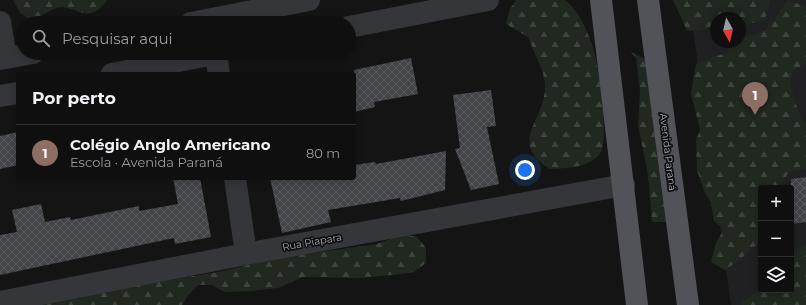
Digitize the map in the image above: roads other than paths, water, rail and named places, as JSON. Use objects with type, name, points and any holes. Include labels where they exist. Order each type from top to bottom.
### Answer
[{"type":"main road","points":[[601,0],[637,305]]},
{"type":"main road","name":"Avenida Paraná","points":[[648,0],[688,305]]},
{"type":"street","points":[[202,16],[211,10],[309,0]]},
{"type":"street","points":[[356,26],[488,0]]},
{"type":"street","points":[[0,22],[3,59],[16,56]]},
{"type":"street","points":[[127,72],[218,60]]},
{"type":"street","points":[[0,96],[16,93]]},
{"type":"street","points":[[235,180],[246,254]]},
{"type":"street","name":"Rua Piapara","points":[[0,302],[246,254],[624,185]]},
{"type":"place","name":"Colégio Anglo Americano","points":[[755,115]]}]
